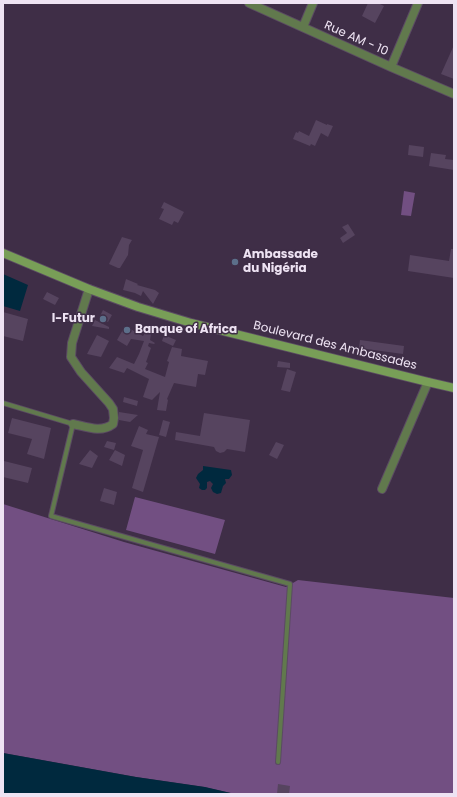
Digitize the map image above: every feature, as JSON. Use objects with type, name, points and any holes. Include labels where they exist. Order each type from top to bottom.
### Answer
[{"type":"main road","name":"Boulevard des Ambassades","points":[[5,252],[89,289],[138,307],[191,323],[454,388]]},
{"type":"street","name":"Rue AM - 10","points":[[249,3],[390,68],[454,94]]},
{"type":"street","points":[[303,28],[313,3]]},
{"type":"street","points":[[390,68],[418,3]]},
{"type":"street","points":[[73,424],[101,430],[113,424],[114,418],[113,409],[109,403],[81,372],[71,357],[72,343],[89,289]]},
{"type":"street","points":[[382,489],[428,382]]},
{"type":"lane","points":[[3,403],[73,424],[51,516],[290,584],[278,762]]},
{"type":"shaded area","points":[[404,191],[415,193],[411,216],[401,215]]},
{"type":"shaded area","points":[[135,497],[225,520],[215,554],[126,530]]},
{"type":"shaded area","points":[[3,504],[124,542],[286,587],[298,580],[454,598],[454,794],[235,794],[204,787],[136,777],[3,753]]},
{"type":"water","points":[[3,274],[28,285],[20,311],[3,306]]},
{"type":"water","points":[[203,466],[231,470],[232,475],[229,479],[225,479],[226,483],[223,486],[221,493],[217,494],[213,492],[211,488],[213,484],[210,481],[207,482],[207,488],[205,490],[199,488],[200,484],[196,478],[203,470]]},
{"type":"water","points":[[3,753],[136,777],[205,787],[235,794],[3,794]]},
{"type":"building","points":[[368,3],[378,3],[384,6],[375,23],[362,16]]},
{"type":"building","points":[[454,45],[454,79],[441,74]]},
{"type":"building","points":[[316,120],[333,126],[328,137],[321,133],[315,146],[311,144],[310,146],[293,139],[296,132],[298,133],[299,131],[309,136]]},
{"type":"building","points":[[409,145],[424,147],[423,157],[408,155]]},
{"type":"building","points":[[431,153],[446,155],[445,159],[454,160],[454,170],[429,166]]},
{"type":"building","points":[[164,202],[184,212],[178,223],[174,221],[172,225],[159,219],[164,209],[161,208]]},
{"type":"building","points":[[348,224],[355,235],[343,243],[340,238],[347,233],[342,227]]},
{"type":"building","points":[[122,237],[132,240],[129,245],[128,255],[120,268],[118,268],[109,264]]},
{"type":"building","points":[[451,249],[454,249],[454,278],[408,271],[410,255],[449,261]]},
{"type":"building","points":[[126,279],[138,284],[137,285],[155,290],[159,293],[153,304],[143,291],[141,296],[123,290]]},
{"type":"building","points":[[47,292],[59,298],[55,305],[43,299]]},
{"type":"building","points":[[103,310],[112,315],[108,322],[99,318]]},
{"type":"building","points":[[3,312],[28,319],[23,341],[3,336]]},
{"type":"building","points":[[95,320],[109,327],[109,329],[92,326]]},
{"type":"building","points":[[125,326],[143,336],[145,333],[151,334],[150,340],[155,343],[149,343],[148,346],[151,348],[146,362],[148,363],[145,369],[165,377],[169,362],[167,361],[172,347],[182,349],[181,356],[208,361],[205,375],[198,374],[196,387],[174,383],[167,399],[166,411],[157,410],[160,392],[152,400],[143,397],[149,379],[127,368],[124,373],[109,368],[117,357],[134,364],[144,341],[131,339],[127,346],[117,340]]},
{"type":"building","points":[[97,335],[109,341],[101,357],[87,354]]},
{"type":"building","points":[[164,335],[176,340],[173,346],[162,341]]},
{"type":"building","points":[[360,340],[404,346],[403,354],[359,348]]},
{"type":"building","points":[[278,361],[290,363],[290,368],[277,367]]},
{"type":"building","points":[[287,369],[296,372],[290,392],[281,390]]},
{"type":"building","points":[[124,397],[138,401],[137,406],[123,402]]},
{"type":"building","points":[[119,412],[138,415],[130,422],[119,420]]},
{"type":"building","points":[[204,413],[250,420],[245,452],[227,449],[220,453],[216,451],[214,447],[175,440],[176,432],[200,436]]},
{"type":"building","points":[[12,418],[51,428],[44,459],[27,454],[32,439],[8,433]]},
{"type":"building","points":[[163,420],[170,422],[166,437],[159,435]]},
{"type":"building","points":[[139,426],[148,430],[146,434],[159,437],[143,492],[132,488],[143,450],[131,446]]},
{"type":"building","points":[[107,441],[116,443],[114,450],[104,447]]},
{"type":"building","points":[[276,442],[284,445],[277,459],[269,455]]},
{"type":"building","points":[[90,450],[98,456],[92,468],[79,464]]},
{"type":"building","points":[[115,450],[125,455],[122,466],[109,460]]},
{"type":"building","points":[[4,461],[32,468],[28,483],[3,477]]},
{"type":"building","points":[[104,488],[117,492],[114,505],[100,501]]},
{"type":"building","points":[[278,784],[290,786],[289,794],[277,794]]},
{"type":"place","name":"Ambassade du Nigéria","points":[[235,262]]},
{"type":"place","name":"I-Futur","points":[[103,319]]},
{"type":"place","name":"Banque of Africa","points":[[127,330]]}]
